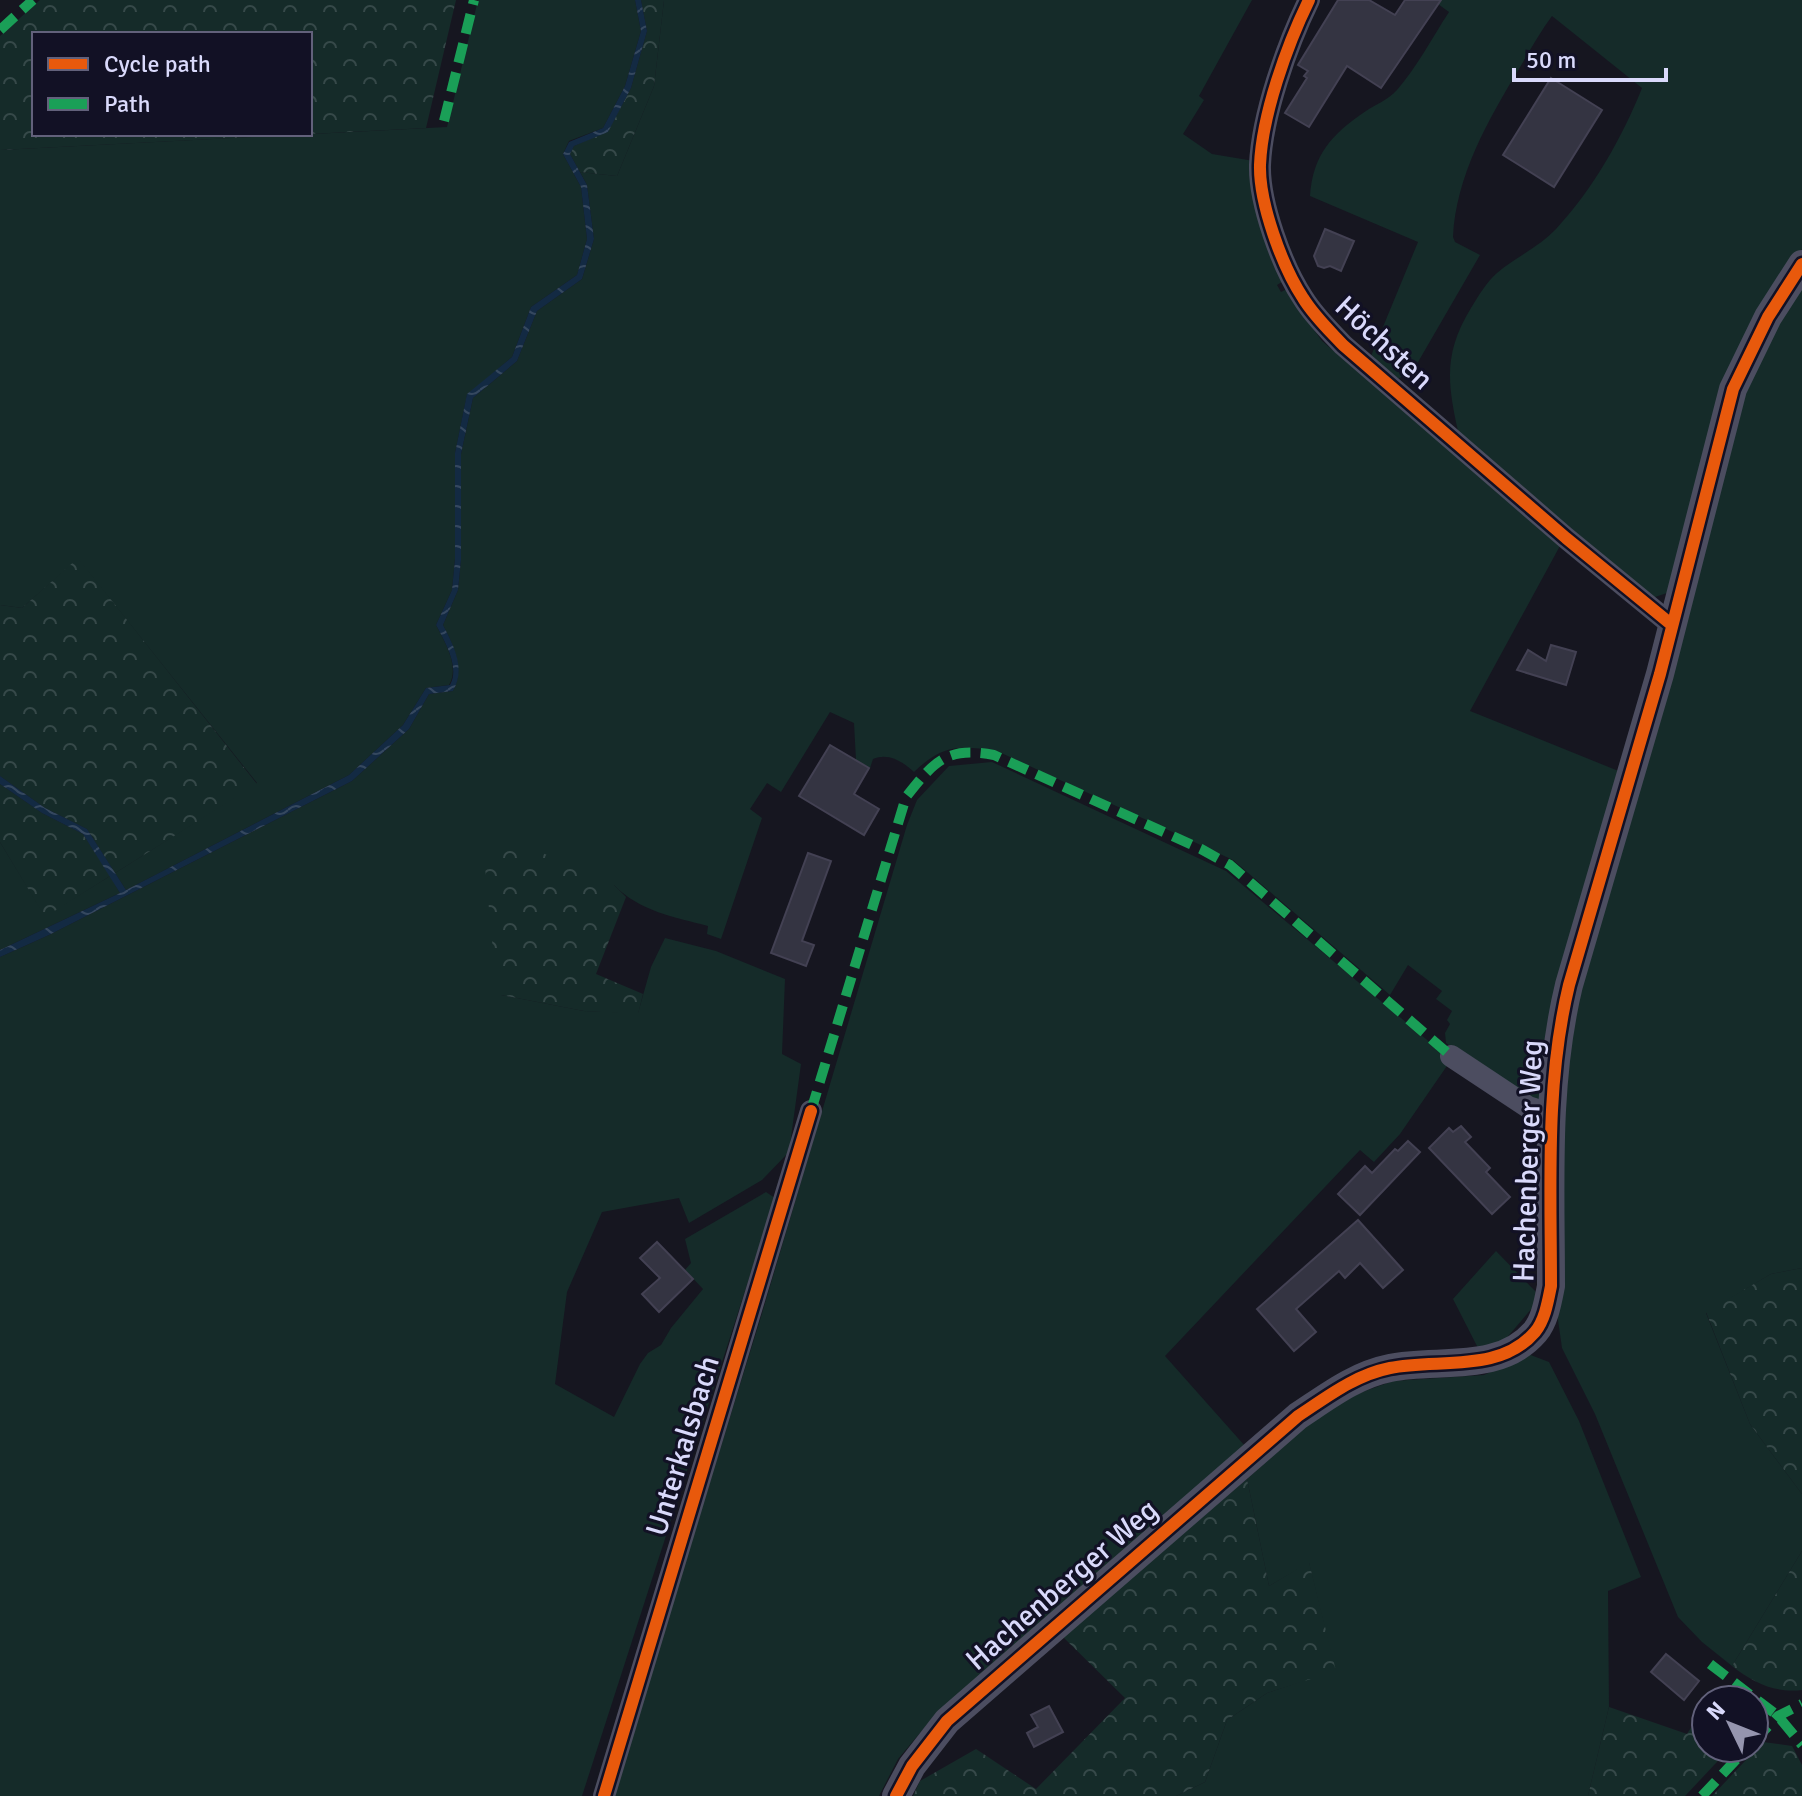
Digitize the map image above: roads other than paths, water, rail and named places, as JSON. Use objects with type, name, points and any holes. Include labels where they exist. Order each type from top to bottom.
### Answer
[{"type":"street","name":"Höchsten","points":[[1309,0],[1285,55],[1260,165],[1271,222],[1289,272],[1302,297],[1343,345],[1566,538],[1672,625]]},
{"type":"street","name":"Hachenberger Weg","points":[[896,1796],[919,1757],[947,1721],[1298,1416],[1359,1377],[1390,1368],[1481,1361],[1506,1353],[1535,1332],[1545,1313],[1551,1286],[1550,1114],[1559,1026],[1569,985],[1639,748],[1733,389],[1768,317],[1802,264]]},
{"type":"street","points":[[1451,1056],[1528,1107],[1550,1114]]},
{"type":"street","name":"Unterkalsbach","points":[[604,1796],[811,1111]]},
{"type":"water","points":[[635,0],[641,0],[647,31],[631,88],[608,132],[574,146],[570,154],[587,185],[594,239],[582,279],[537,311],[517,361],[473,398],[461,454],[458,590],[443,625],[458,666],[453,691],[429,694],[409,729],[352,781],[0,957],[0,950],[120,893],[83,834],[42,813],[0,784],[0,776],[45,808],[87,829],[126,890],[349,775],[403,725],[426,688],[450,685],[452,663],[436,625],[452,590],[455,453],[467,394],[512,357],[531,307],[577,275],[587,239],[581,187],[563,154],[569,142],[603,128],[625,86],[641,31]]}]
